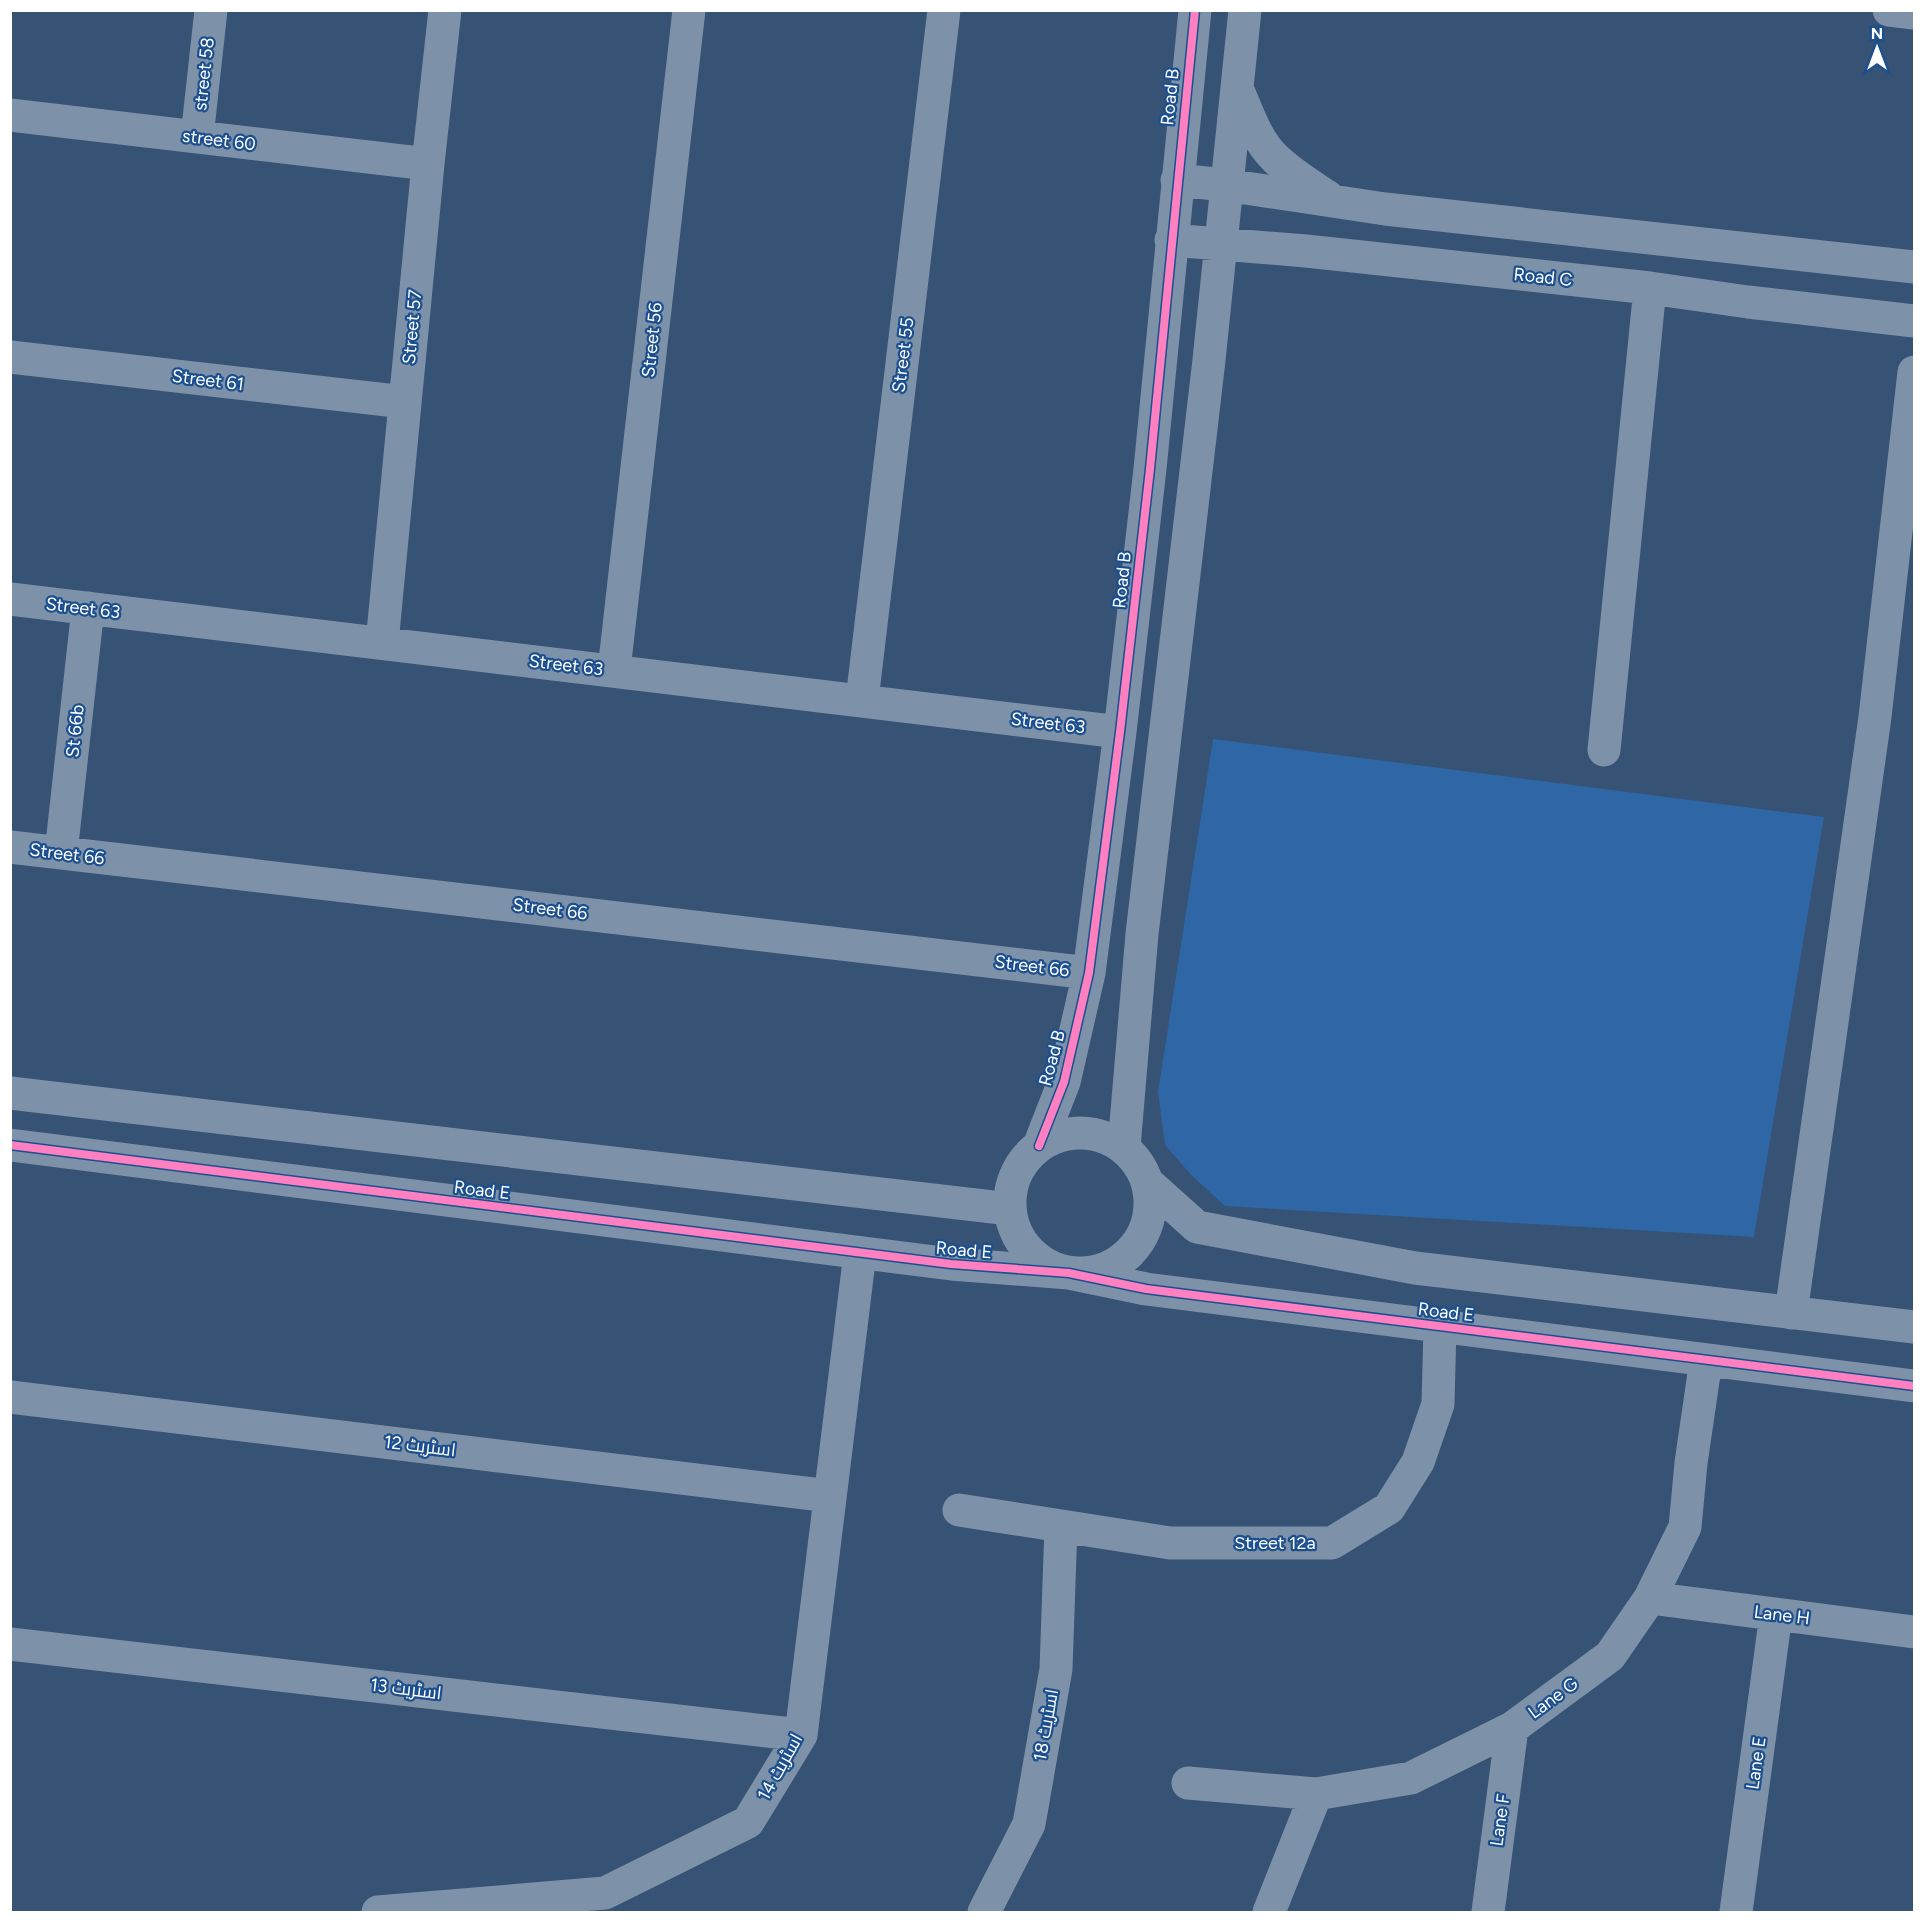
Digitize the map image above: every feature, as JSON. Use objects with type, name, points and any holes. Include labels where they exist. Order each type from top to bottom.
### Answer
[{"type":"street","name":"street 58","points":[[197,137],[211,10]]},
{"type":"street","name":"Street 57","points":[[382,643],[445,10]]},
{"type":"street","name":"Street 56","points":[[614,670],[689,10]]},
{"type":"street","name":"Street 55","points":[[862,700],[944,10]]},
{"type":"street","name":"Road B","points":[[1039,1146],[1064,1082],[1089,973],[1120,732],[1150,469],[1194,10]]},
{"type":"street","points":[[1124,1147],[1142,934],[1209,360],[1245,10]]},
{"type":"street","points":[[1889,10],[1914,13]]},
{"type":"street","points":[[1236,86],[1253,125],[1273,157],[1299,178],[1337,202]]},
{"type":"street","name":"street 60","points":[[10,115],[428,164]]},
{"type":"street","points":[[1177,180],[1337,202],[1914,267]]},
{"type":"street","name":"Road C","points":[[1171,240],[1220,243],[1650,288],[1914,321]]},
{"type":"street","points":[[1604,750],[1650,288]]},
{"type":"street","name":"Street 61","points":[[10,357],[405,402]]},
{"type":"street","points":[[1791,1312],[1875,717],[1914,372]]},
{"type":"street","name":"Street 63","points":[[10,599],[1120,732]]},
{"type":"street","name":"St 66b","points":[[61,853],[88,608]]},
{"type":"street","name":"Street 66","points":[[10,847],[1089,973]]},
{"type":"street","points":[[10,1093],[1010,1209]]},
{"type":"street","points":[[1149,1184],[1151,1207],[1146,1230],[1134,1250],[1115,1265],[1093,1273],[1069,1273],[1047,1266],[1028,1251],[1015,1231],[1010,1209],[1012,1185],[1022,1163],[1039,1146],[1059,1136],[1081,1132],[1103,1136],[1124,1147],[1139,1164],[1149,1184],[1197,1227],[1415,1268],[1914,1327]]},
{"type":"street","name":"Road E","points":[[10,1145],[951,1264],[1069,1273],[1146,1289],[1914,1386]]},
{"type":"street","name":"اسٹریٹ 14","points":[[378,1912],[605,1893],[748,1822],[801,1735],[860,1253]]},
{"type":"street","name":"Street 12a","points":[[959,1510],[1170,1543],[1332,1543],[1389,1508],[1418,1461],[1438,1404],[1440,1326]]},
{"type":"street","name":"Lane G","points":[[1188,1783],[1316,1794],[1411,1779],[1512,1728],[1610,1656],[1650,1598],[1685,1527],[1691,1463],[1706,1360]]},
{"type":"street","name":"اسٹریٹ 12","points":[[10,1397],[830,1496]]},
{"type":"street","name":"اسٹریٹ 18","points":[[984,1912],[1029,1824],[1056,1669],[1061,1526]]},
{"type":"street","name":"Lane H","points":[[1650,1598],[1914,1632]]},
{"type":"street","name":"Lane E","points":[[1736,1912],[1776,1614]]},
{"type":"street","name":"اسٹریٹ 13","points":[[10,1644],[801,1735]]},
{"type":"street","name":"Lane F","points":[[1488,1912],[1512,1728]]},
{"type":"street","points":[[1269,1912],[1316,1794]]},
{"type":"shaded area","points":[[1213,739],[1824,817],[1754,1237],[1225,1206],[1192,1176],[1165,1145],[1158,1092]]},
{"type":"cycle path","points":[[1039,1146],[1064,1082],[1089,973],[1120,732],[1150,469],[1195,10]]},
{"type":"cycle path","points":[[10,1145],[951,1264],[1069,1273],[1146,1289],[1914,1386]]}]
